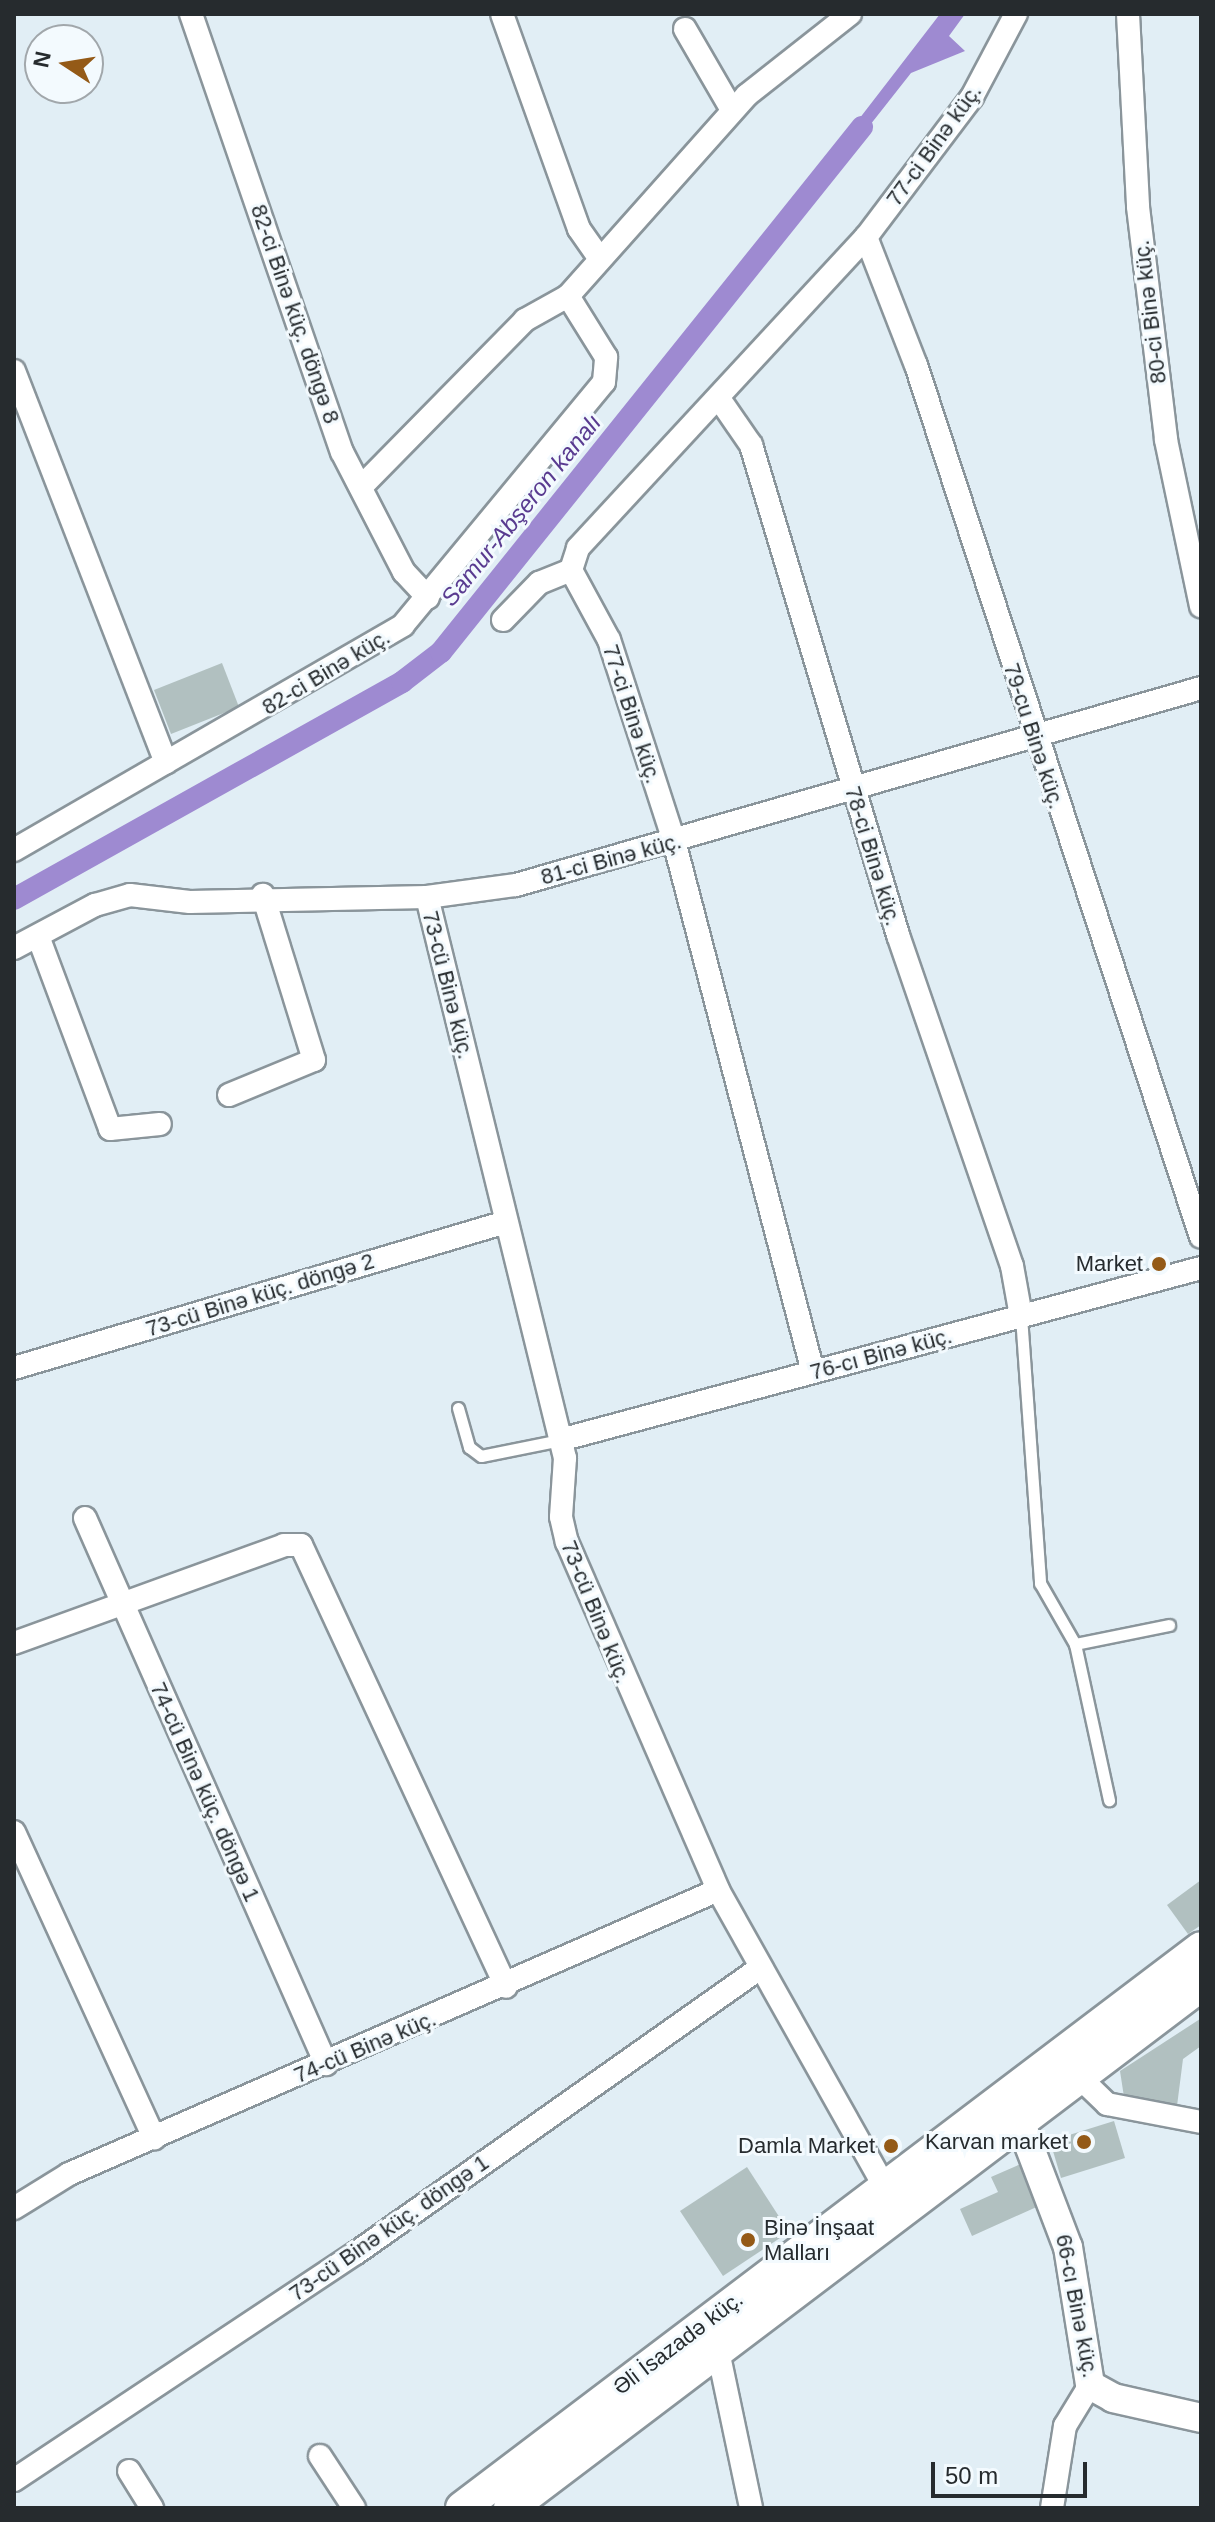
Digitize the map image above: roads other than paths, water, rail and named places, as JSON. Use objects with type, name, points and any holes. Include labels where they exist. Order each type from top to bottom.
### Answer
[{"type":"main road","name":"Əli İsazadə küç.","points":[[462,2508],[884,2186],[1197,1969]]},
{"type":"main road","name":"Əli İsazadə küç.","points":[[510,2508],[1077,2075],[1197,1969]]},
{"type":"street","name":"82-ci Binə küç. döngə 8","points":[[191,14],[342,452],[404,572],[428,598]]},
{"type":"street","points":[[502,14],[579,229],[599,258]]},
{"type":"street","points":[[361,487],[525,320],[568,296],[732,110],[850,14]]},
{"type":"street","name":"77-ci Binə küç.","points":[[813,1372],[674,841],[609,640],[571,570],[578,548],[720,400],[866,237],[972,97],[1016,14]]},
{"type":"street","name":"80-ci Binə küç.","points":[[1128,14],[1138,207],[1192,531],[1201,606]]},
{"type":"street","points":[[685,29],[732,110]]},
{"type":"street","name":"79-cu Binə küç.","points":[[866,237],[916,365],[1034,739],[1201,1237]]},
{"type":"street","name":"82-ci Binə küç.","points":[[14,850],[363,654],[428,598],[604,382],[606,357],[568,296]]},
{"type":"street","points":[[14,371],[166,763]]},
{"type":"street","name":"78-ci Binə küç.","points":[[720,400],[751,445],[853,793],[1012,1266],[1021,1316]]},
{"type":"street","points":[[503,620],[539,583],[571,570]]},
{"type":"street","name":"81-ci Binə küç.","points":[[14,948],[114,898],[263,895],[427,897],[516,885],[853,793],[1201,688]]},
{"type":"street","points":[[229,1095],[314,1060],[263,895]]},
{"type":"street","name":"73-cü Binə küç.","points":[[427,897],[560,1440],[567,1542],[718,1890],[759,1969],[884,2186]]},
{"type":"street","points":[[38,936],[110,1129],[119,1133],[160,1124]]},
{"type":"street","name":"73-cü Binə küç. döngə 2","points":[[14,1368],[506,1222]]},
{"type":"street","name":"76-cı Binə küç.","points":[[560,1440],[1201,1268]]},
{"type":"street","name":"74-cü Binə küç. döngə 1","points":[[85,1518],[121,1610],[326,2064]]},
{"type":"street","points":[[14,1643],[121,1610],[284,1545],[301,1545],[506,1987]]},
{"type":"street","points":[[14,1832],[154,2138]]},
{"type":"street","name":"74-cü Binə küç.","points":[[14,2208],[51,2183],[506,1987],[718,1890]]},
{"type":"street","name":"73-cü Binə küç. döngə 1","points":[[14,2480],[330,2270],[759,1969]]},
{"type":"street","points":[[1077,2075],[1107,2104],[1201,2122]]},
{"type":"street","name":"66-cı Binə küç.","points":[[1019,2119],[1068,2247],[1090,2385],[1113,2398],[1201,2418]]},
{"type":"street","points":[[718,2351],[751,2508]]},
{"type":"street","points":[[1052,2508],[1065,2426],[1090,2385]]},
{"type":"street","points":[[320,2456],[354,2508]]},
{"type":"street","points":[[129,2471],[152,2508]]},
{"type":"lane","points":[[1021,1316],[1040,1583],[1075,1644],[1109,1800]]},
{"type":"lane","points":[[458,1408],[469,1447],[481,1456],[560,1440]]},
{"type":"lane","points":[[1075,1644],[1169,1625]]},
{"type":"waterway","name":"Samur-Abşeron kanalı","points":[[14,899],[402,682],[441,652],[862,127]]},
{"type":"place","name":"Market","points":[[1159,1264]]},
{"type":"place","name":"Karvan market","points":[[1084,2142]]},
{"type":"place","name":"Damla Market","points":[[891,2146]]},
{"type":"place","name":"Binə İnşaat Malları","points":[[748,2240]]}]
